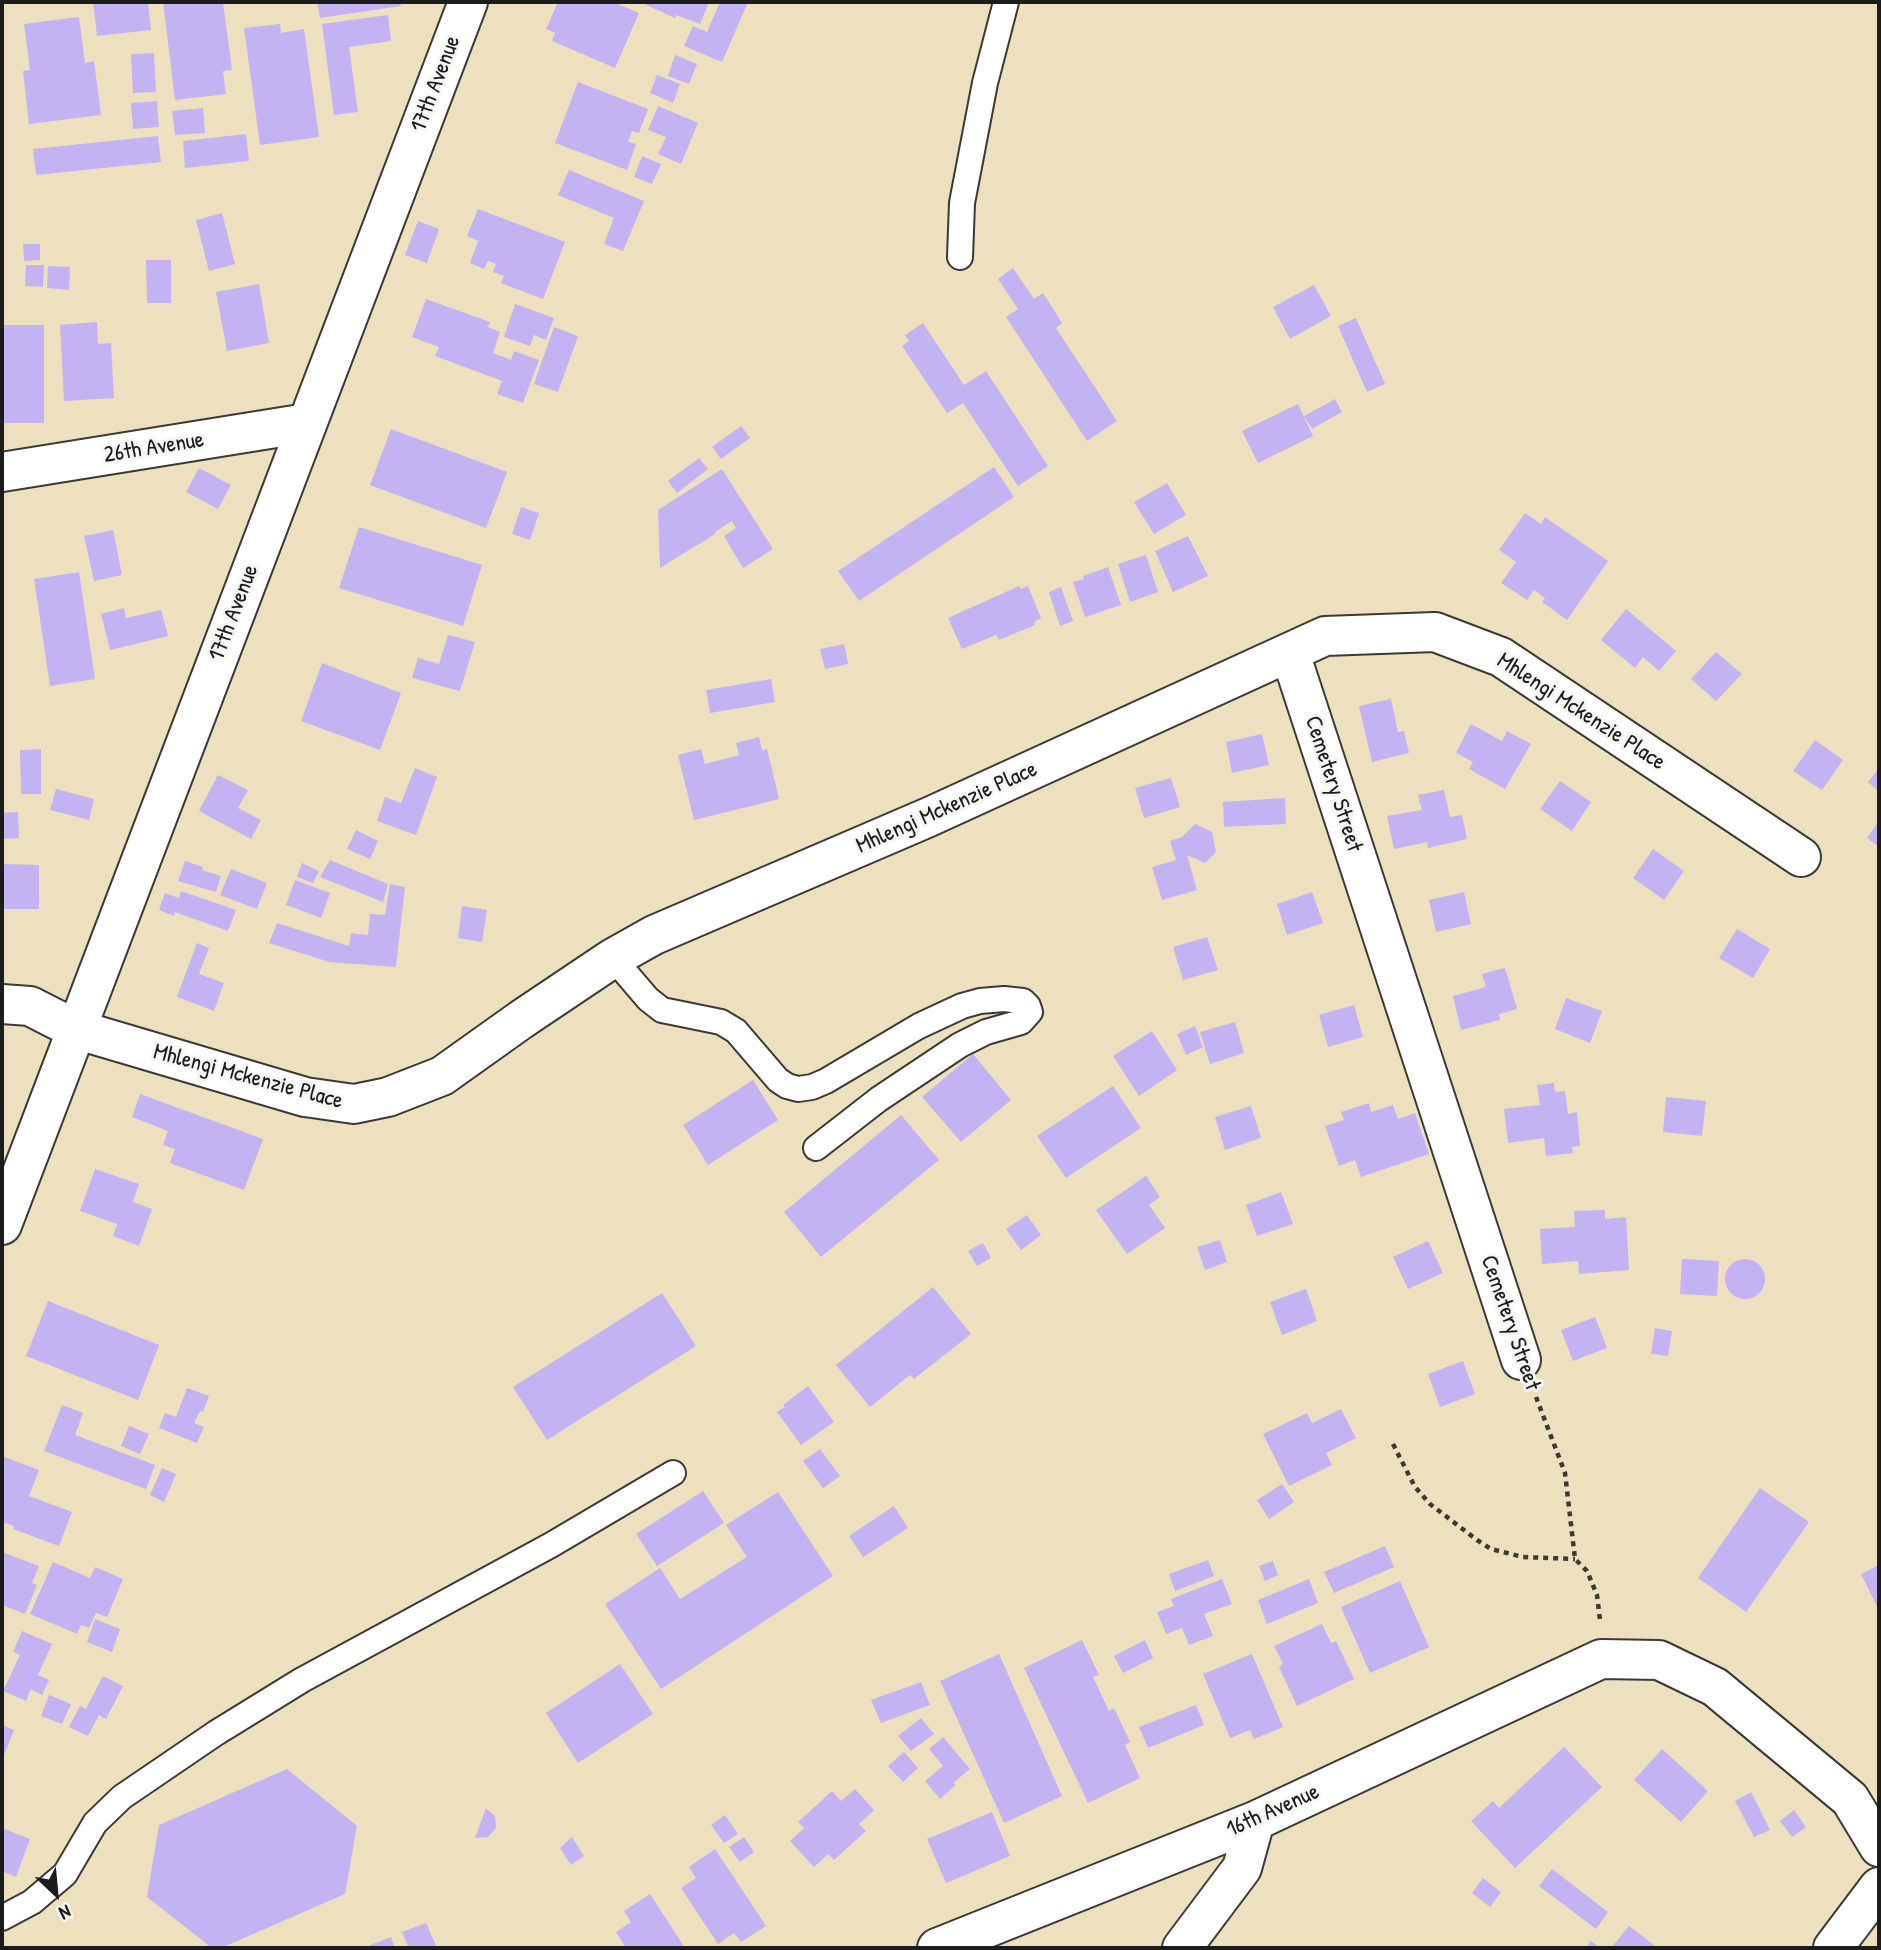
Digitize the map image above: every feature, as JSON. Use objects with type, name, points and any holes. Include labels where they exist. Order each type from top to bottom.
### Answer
[{"type":"street","name":"17th Avenue","points":[[2,1225],[468,2]]},
{"type":"street","name":"26th Avenue","points":[[2,472],[307,423]]},
{"type":"street","name":"Mhlengi Mckenzie Place","points":[[2,1004],[30,1006],[75,1029],[305,1097],[354,1104],[388,1097],[442,1076],[613,958],[654,935],[929,817],[1325,636],[1435,632],[1501,657],[1801,857]]},
{"type":"street","name":"Cemetery Street","points":[[1290,653],[1521,1360]]},
{"type":"street","name":"16th Avenue","points":[[937,1948],[1255,1821],[1601,1659]]},
{"type":"street","points":[[1601,1659],[1659,1660],[1715,1687],[1850,1800],[1879,1847]]},
{"type":"street","points":[[1182,1948],[1242,1868],[1255,1821]]},
{"type":"street","points":[[1833,1948],[1879,1887]]},
{"type":"lane","points":[[960,257],[962,203],[985,83],[1006,2]]},
{"type":"lane","points":[[613,958],[648,999],[662,1010],[721,1022],[736,1031],[778,1080],[798,1088],[812,1087],[826,1081],[919,1026],[962,1006],[1004,999],[1023,1001],[1028,1006],[1030,1012],[1021,1023],[986,1032],[966,1041],[879,1099],[816,1148]]},
{"type":"lane","points":[[2,1919],[32,1902],[65,1874],[95,1823],[122,1797],[216,1733],[302,1680],[551,1545],[673,1473]]},
{"type":"path","name":"Cemetery Street","points":[[1521,1360],[1565,1473],[1575,1559],[1587,1570],[1597,1595],[1601,1659]]},
{"type":"path","points":[[1393,1444],[1415,1487],[1430,1504],[1476,1540],[1491,1549],[1523,1557],[1575,1559]]},
{"type":"building","points":[[93,2],[148,2],[151,30],[97,36]]},
{"type":"building","points":[[163,2],[223,2],[232,70],[223,71],[226,94],[175,100]]},
{"type":"building","points":[[317,2],[400,2],[401,6],[320,18]]},
{"type":"building","points":[[558,2],[613,2],[639,13],[615,68],[552,41],[555,33],[546,29]]},
{"type":"building","points":[[640,2],[709,2],[700,24],[676,15],[675,18]]},
{"type":"building","points":[[720,2],[748,2],[722,62],[684,46],[693,26],[707,32]]},
{"type":"building","points":[[388,15],[391,41],[349,47],[358,112],[334,115],[322,24]]},
{"type":"building","points":[[79,17],[85,63],[94,61],[101,115],[29,124],[23,71],[30,70],[24,24]]},
{"type":"building","points":[[280,24],[281,33],[304,29],[319,137],[260,145],[244,28]]},
{"type":"building","points":[[154,53],[156,92],[133,93],[131,54]]},
{"type":"building","points":[[675,55],[697,64],[689,84],[668,76]]},
{"type":"building","points":[[657,75],[680,84],[673,103],[650,93]]},
{"type":"building","points":[[578,82],[648,109],[639,133],[632,131],[628,142],[636,144],[627,170],[555,143]]},
{"type":"building","points":[[157,101],[159,127],[133,129],[131,103]]},
{"type":"building","points":[[658,106],[698,123],[681,164],[658,154],[666,137],[648,130]]},
{"type":"building","points":[[203,108],[205,133],[175,135],[172,111]]},
{"type":"building","points":[[246,134],[249,161],[185,168],[183,141]]},
{"type":"building","points":[[158,136],[161,162],[36,175],[33,149]]},
{"type":"building","points":[[642,156],[661,164],[652,184],[634,177]]},
{"type":"building","points":[[569,170],[644,201],[623,251],[604,244],[614,218],[558,195]]},
{"type":"building","points":[[478,209],[565,242],[543,299],[501,283],[504,276],[493,272],[496,264],[488,261],[484,269],[470,263],[478,241],[467,236]]},
{"type":"building","points":[[222,213],[235,264],[209,271],[196,220]]},
{"type":"building","points":[[418,221],[439,229],[427,263],[405,255]]},
{"type":"building","points":[[23,244],[40,244],[40,260],[24,261]]},
{"type":"building","points":[[146,260],[171,260],[171,303],[147,303]]},
{"type":"building","points":[[26,265],[44,265],[43,287],[25,286]]},
{"type":"building","points":[[48,266],[70,267],[69,290],[47,288]]},
{"type":"building","points":[[1013,268],[1034,299],[1043,293],[1062,323],[1056,328],[1117,421],[1087,441],[1006,317],[1018,309],[998,279]]},
{"type":"building","points":[[259,284],[269,343],[227,351],[216,292]]},
{"type":"building","points":[[1314,285],[1331,316],[1290,339],[1273,307]]},
{"type":"building","points":[[426,299],[490,322],[488,327],[500,332],[493,353],[511,360],[514,351],[539,360],[523,403],[497,394],[502,381],[435,356],[439,347],[412,337]]},
{"type":"building","points":[[515,304],[554,318],[546,340],[534,335],[530,346],[504,337]]},
{"type":"building","points":[[1356,318],[1385,384],[1367,392],[1338,326]]},
{"type":"building","points":[[97,322],[98,344],[111,343],[114,398],[64,401],[60,325]]},
{"type":"building","points":[[923,323],[964,385],[986,371],[1048,466],[1018,486],[963,403],[947,413],[902,346],[909,341],[905,335]]},
{"type":"building","points":[[2,325],[44,325],[44,423],[2,423]]},
{"type":"building","points":[[554,327],[578,336],[558,392],[534,384]]},
{"type":"building","points":[[1335,399],[1342,412],[1312,429],[1304,416]]},
{"type":"building","points":[[1298,404],[1313,436],[1258,463],[1242,431]]},
{"type":"building","points":[[741,426],[750,438],[721,459],[712,447]]},
{"type":"building","points":[[391,429],[507,472],[486,528],[370,485]]},
{"type":"building","points":[[699,458],[708,469],[677,493],[668,481]]},
{"type":"building","points":[[994,467],[1014,497],[859,601],[838,571]]},
{"type":"building","points":[[199,468],[231,485],[218,509],[186,492]]},
{"type":"building","points":[[722,469],[773,549],[743,568],[724,536],[736,528],[732,521],[660,568],[658,510]]},
{"type":"building","points":[[1167,483],[1186,515],[1154,534],[1134,502]]},
{"type":"building","points":[[521,507],[539,513],[530,540],[512,534]]},
{"type":"building","points":[[1525,513],[1541,524],[1545,517],[1608,561],[1567,620],[1542,602],[1545,598],[1534,590],[1527,600],[1501,583],[1516,562],[1499,550]]},
{"type":"building","points":[[359,527],[482,565],[463,626],[339,588]]},
{"type":"building","points":[[113,530],[122,575],[94,581],[84,536]]},
{"type":"building","points":[[1188,536],[1208,576],[1173,592],[1155,551]]},
{"type":"building","points":[[1146,555],[1158,592],[1130,602],[1118,564]]},
{"type":"building","points":[[1108,567],[1121,605],[1085,617],[1073,582]]},
{"type":"building","points":[[79,572],[95,679],[50,686],[34,579]]},
{"type":"building","points":[[1019,586],[1021,589],[1028,586],[1041,618],[1034,622],[1035,625],[999,640],[996,635],[962,649],[948,618]]},
{"type":"building","points":[[1061,587],[1073,621],[1060,626],[1049,592]]},
{"type":"building","points":[[124,608],[126,618],[161,610],[168,636],[110,650],[101,614]]},
{"type":"building","points":[[1626,609],[1676,651],[1659,671],[1643,657],[1635,668],[1601,640]]},
{"type":"building","points":[[448,635],[475,642],[460,691],[412,678],[418,658],[439,664]]},
{"type":"building","points":[[844,644],[848,664],[825,669],[820,649]]},
{"type":"building","points":[[1716,652],[1742,674],[1716,701],[1691,679]]},
{"type":"building","points":[[322,663],[401,693],[380,750],[301,721]]},
{"type":"building","points":[[771,679],[775,702],[710,713],[706,690]]},
{"type":"building","points":[[1391,699],[1398,732],[1404,731],[1409,753],[1372,762],[1359,706]]},
{"type":"building","points":[[1471,724],[1502,741],[1507,731],[1531,744],[1505,789],[1469,769],[1473,762],[1456,753]]},
{"type":"building","points":[[1262,734],[1269,765],[1232,773],[1226,742]]},
{"type":"building","points":[[759,737],[762,750],[767,749],[779,799],[694,820],[678,755],[701,749],[705,764],[739,755],[736,743]]},
{"type":"building","points":[[1815,740],[1843,760],[1822,790],[1793,771]]},
{"type":"building","points":[[41,749],[41,794],[21,794],[20,750]]},
{"type":"building","points":[[415,768],[437,777],[416,835],[377,821],[385,797],[401,803]]},
{"type":"building","points":[[1879,768],[1879,792],[1868,782]]},
{"type":"building","points":[[218,775],[248,790],[238,808],[261,820],[251,839],[199,811]]},
{"type":"building","points":[[1171,778],[1180,807],[1144,818],[1135,788]]},
{"type":"building","points":[[1560,781],[1591,802],[1572,831],[1540,809]]},
{"type":"building","points":[[56,789],[94,799],[89,820],[50,810]]},
{"type":"building","points":[[1444,790],[1450,817],[1462,815],[1467,839],[1428,848],[1427,842],[1394,849],[1387,816],[1422,810],[1418,795]]},
{"type":"building","points":[[1285,798],[1286,824],[1224,827],[1223,802]]},
{"type":"building","points":[[18,812],[19,838],[2,839],[2,813]]},
{"type":"building","points":[[1879,821],[1879,847],[1867,838]]},
{"type":"building","points":[[1195,824],[1212,832],[1216,852],[1205,863],[1187,855],[1197,890],[1162,900],[1152,867],[1176,860],[1170,841],[1182,837]]},
{"type":"building","points":[[356,830],[378,841],[370,859],[347,849]]},
{"type":"building","points":[[1653,849],[1684,871],[1664,900],[1633,878]]},
{"type":"building","points":[[330,860],[388,884],[383,902],[320,877]]},
{"type":"building","points":[[185,861],[221,876],[216,892],[178,881]]},
{"type":"building","points":[[302,863],[319,871],[313,883],[297,877]]},
{"type":"building","points":[[2,864],[39,865],[39,909],[2,909]]},
{"type":"building","points":[[231,869],[267,883],[257,909],[220,895]]},
{"type":"building","points":[[295,880],[330,893],[321,918],[286,905]]},
{"type":"building","points":[[390,884],[405,887],[396,967],[329,962],[269,943],[277,923],[349,946],[351,933],[368,935],[370,914],[385,915]]},
{"type":"building","points":[[181,891],[236,910],[228,931],[175,912],[174,916],[159,910],[165,893],[179,898]]},
{"type":"building","points":[[1312,892],[1323,923],[1287,935],[1277,904]]},
{"type":"building","points":[[1464,892],[1471,924],[1436,932],[1429,900]]},
{"type":"building","points":[[462,906],[487,910],[482,942],[458,938]]},
{"type":"building","points":[[1737,929],[1770,949],[1753,978],[1719,958]]},
{"type":"building","points":[[1207,937],[1218,970],[1183,980],[1173,947]]},
{"type":"building","points":[[197,943],[209,948],[199,974],[224,983],[214,1011],[177,997]]},
{"type":"building","points":[[1505,968],[1517,1009],[1499,1014],[1500,1020],[1461,1030],[1453,996],[1486,987],[1482,974]]},
{"type":"building","points":[[1566,998],[1602,1011],[1590,1043],[1555,1029]]},
{"type":"building","points":[[1354,1005],[1363,1037],[1328,1047],[1319,1015]]},
{"type":"building","points":[[1235,1022],[1244,1053],[1210,1064],[1200,1032]]},
{"type":"building","points":[[1195,1026],[1203,1047],[1186,1055],[1177,1034]]},
{"type":"building","points":[[1152,1031],[1177,1070],[1139,1096],[1113,1056]]},
{"type":"building","points":[[973,1054],[1011,1100],[961,1142],[922,1097]]},
{"type":"building","points":[[753,1080],[778,1120],[708,1165],[683,1125]]},
{"type":"building","points":[[1554,1083],[1555,1092],[1565,1091],[1568,1114],[1577,1112],[1580,1146],[1572,1147],[1573,1153],[1546,1156],[1544,1138],[1508,1143],[1504,1109],[1540,1105],[1537,1085]]},
{"type":"building","points":[[1113,1086],[1141,1128],[1066,1178],[1037,1136]]},
{"type":"building","points":[[140,1094],[263,1139],[244,1190],[170,1163],[175,1149],[163,1145],[168,1131],[132,1117]]},
{"type":"building","points":[[1666,1097],[1706,1101],[1702,1136],[1663,1132]]},
{"type":"building","points":[[1369,1103],[1371,1112],[1393,1105],[1398,1119],[1415,1113],[1429,1154],[1361,1177],[1355,1160],[1339,1166],[1325,1126],[1344,1120],[1341,1112]]},
{"type":"building","points":[[1251,1106],[1261,1138],[1225,1150],[1215,1117]]},
{"type":"building","points":[[901,1115],[939,1160],[821,1257],[784,1212]]},
{"type":"building","points":[[95,1169],[139,1184],[133,1202],[152,1209],[139,1246],[113,1236],[117,1224],[80,1211]]},
{"type":"building","points":[[1146,1176],[1160,1197],[1149,1205],[1165,1228],[1127,1254],[1096,1210]]},
{"type":"building","points":[[1281,1192],[1293,1224],[1257,1236],[1246,1205]]},
{"type":"building","points":[[1605,1210],[1605,1219],[1626,1217],[1629,1270],[1579,1274],[1578,1261],[1542,1264],[1540,1229],[1575,1227],[1574,1211]]},
{"type":"building","points":[[1027,1215],[1041,1235],[1021,1250],[1006,1229]]},
{"type":"building","points":[[1220,1240],[1227,1262],[1205,1270],[1197,1247]]},
{"type":"building","points":[[1428,1241],[1443,1273],[1408,1289],[1393,1257]]},
{"type":"building","points":[[983,1243],[991,1258],[977,1266],[968,1251]]},
{"type":"building","points":[[1682,1259],[1719,1261],[1717,1296],[1680,1294]]},
{"type":"building","points":[[1745,1259],[1759,1265],[1765,1279],[1759,1293],[1745,1299],[1731,1293],[1725,1279],[1731,1265]]},
{"type":"building","points":[[933,1287],[971,1334],[914,1379],[910,1375],[870,1407],[836,1365]]},
{"type":"building","points":[[1306,1289],[1317,1321],[1282,1335],[1270,1302]]},
{"type":"building","points":[[662,1293],[696,1346],[547,1440],[513,1387]]},
{"type":"building","points":[[48,1301],[159,1345],[138,1400],[26,1356]]},
{"type":"building","points":[[1595,1317],[1607,1348],[1573,1361],[1561,1330]]},
{"type":"building","points":[[1655,1328],[1672,1331],[1668,1356],[1651,1354]]},
{"type":"building","points":[[1463,1361],[1475,1394],[1440,1407],[1428,1374]]},
{"type":"building","points":[[808,1386],[834,1422],[801,1445],[777,1412]]},
{"type":"building","points":[[187,1388],[209,1396],[203,1412],[200,1411],[194,1423],[204,1427],[197,1443],[159,1428],[165,1413],[176,1417]]},
{"type":"building","points":[[62,1405],[83,1413],[75,1435],[155,1465],[146,1489],[44,1451]]},
{"type":"building","points":[[1341,1409],[1356,1438],[1326,1453],[1332,1465],[1289,1486],[1263,1434],[1307,1413],[1312,1423]]},
{"type":"building","points":[[129,1426],[149,1434],[140,1454],[121,1446]]},
{"type":"building","points":[[820,1449],[840,1476],[823,1488],[803,1461]]},
{"type":"building","points":[[2,1456],[39,1470],[29,1496],[72,1512],[59,1546],[13,1529],[14,1526],[2,1522]]},
{"type":"building","points":[[162,1468],[176,1474],[164,1502],[150,1495]]},
{"type":"building","points":[[1282,1484],[1294,1502],[1269,1519],[1257,1500]]},
{"type":"building","points":[[1760,1488],[1809,1522],[1746,1612],[1698,1578]]},
{"type":"building","points":[[703,1491],[724,1523],[657,1566],[636,1534]]},
{"type":"building","points":[[778,1492],[833,1576],[661,1689],[605,1604],[660,1568],[680,1599],[747,1557],[726,1525]]},
{"type":"building","points":[[894,1506],[908,1528],[863,1557],[849,1536]]},
{"type":"building","points":[[1385,1546],[1394,1567],[1334,1593],[1324,1572]]},
{"type":"building","points":[[2,1552],[39,1566],[32,1583],[37,1585],[25,1614],[2,1605]]},
{"type":"building","points":[[1208,1560],[1214,1576],[1175,1591],[1169,1574]]},
{"type":"building","points":[[1273,1561],[1278,1575],[1265,1581],[1259,1566]]},
{"type":"building","points":[[53,1562],[90,1578],[95,1567],[123,1579],[107,1617],[96,1613],[89,1628],[81,1625],[77,1634],[30,1614]]},
{"type":"building","points":[[1879,1565],[1879,1611],[1861,1574]]},
{"type":"building","points":[[1222,1579],[1232,1604],[1204,1614],[1213,1636],[1189,1645],[1182,1628],[1166,1634],[1157,1612],[1174,1606],[1171,1599]]},
{"type":"building","points":[[1309,1579],[1318,1603],[1267,1624],[1258,1600]]},
{"type":"building","points":[[1400,1581],[1429,1647],[1370,1673],[1341,1607]]},
{"type":"building","points":[[95,1619],[120,1629],[112,1652],[87,1642]]},
{"type":"building","points":[[1322,1624],[1331,1643],[1336,1641],[1354,1679],[1297,1706],[1279,1667],[1283,1664],[1274,1646]]},
{"type":"building","points":[[22,1631],[52,1644],[38,1675],[49,1680],[42,1695],[31,1689],[26,1701],[3,1691],[20,1655],[13,1652]]},
{"type":"building","points":[[1082,1640],[1099,1675],[1093,1677],[1109,1711],[1114,1708],[1130,1742],[1125,1745],[1140,1778],[1088,1803],[1024,1668]]},
{"type":"building","points":[[1145,1640],[1153,1658],[1123,1673],[1114,1656]]},
{"type":"building","points":[[999,1654],[1062,1796],[1004,1823],[940,1681]]},
{"type":"building","points":[[1252,1654],[1283,1727],[1254,1739],[1250,1730],[1230,1738],[1203,1674]]},
{"type":"building","points":[[620,1664],[653,1714],[578,1763],[546,1713]]},
{"type":"building","points":[[103,1676],[123,1686],[106,1719],[99,1715],[88,1736],[69,1727],[80,1706],[86,1709]]},
{"type":"building","points":[[921,1682],[930,1705],[881,1723],[871,1700]]},
{"type":"building","points":[[49,1695],[71,1704],[62,1724],[41,1716]]},
{"type":"building","points":[[1196,1705],[1204,1725],[1148,1748],[1139,1727]]},
{"type":"building","points":[[921,1718],[934,1734],[911,1751],[898,1736]]},
{"type":"building","points":[[2,1725],[14,1730],[2,1760]]},
{"type":"building","points":[[943,1737],[970,1769],[953,1783],[956,1785],[940,1799],[925,1781],[943,1766],[929,1749]]},
{"type":"building","points":[[1564,1747],[1602,1787],[1515,1868],[1471,1821],[1493,1801],[1499,1808]]},
{"type":"building","points":[[1662,1749],[1708,1791],[1681,1822],[1634,1780]]},
{"type":"building","points":[[904,1752],[918,1768],[903,1782],[888,1766]]},
{"type":"building","points":[[287,1769],[357,1826],[345,1894],[221,1948],[212,1948],[147,1897],[159,1825]]},
{"type":"building","points":[[855,1789],[874,1810],[859,1824],[866,1831],[834,1860],[828,1854],[814,1867],[790,1841],[804,1828],[798,1822],[832,1791],[841,1801]]},
{"type":"building","points":[[1751,1792],[1770,1830],[1754,1837],[1735,1801]]},
{"type":"building","points":[[486,1808],[495,1816],[496,1828],[488,1837],[475,1838]]},
{"type":"building","points":[[1794,1810],[1806,1827],[1792,1837],[1780,1821]]},
{"type":"building","points":[[992,1812],[1010,1856],[946,1883],[927,1839]]},
{"type":"building","points":[[725,1815],[738,1834],[724,1843],[711,1825]]},
{"type":"building","points":[[2,1828],[30,1839],[16,1877],[2,1871]]},
{"type":"building","points":[[572,1837],[584,1856],[571,1865],[560,1848]]},
{"type":"building","points":[[744,1837],[754,1852],[740,1862],[729,1847]]},
{"type":"building","points":[[715,1849],[766,1926],[741,1942],[734,1933],[718,1944],[681,1888],[696,1878],[689,1867]]},
{"type":"building","points":[[1552,1869],[1608,1912],[1596,1929],[1539,1886]]},
{"type":"building","points":[[1483,1878],[1501,1892],[1490,1907],[1472,1893]]},
{"type":"building","points":[[650,1894],[685,1948],[626,1948],[616,1932],[631,1922],[624,1911]]},
{"type":"building","points":[[426,1923],[437,1948],[403,1948],[408,1946],[402,1932]]},
{"type":"building","points":[[1629,1926],[1658,1948],[1611,1948]]},
{"type":"building","points":[[391,1937],[395,1948],[363,1948]]},
{"type":"building","points":[[1591,1941],[1600,1948],[1586,1948]]}]
